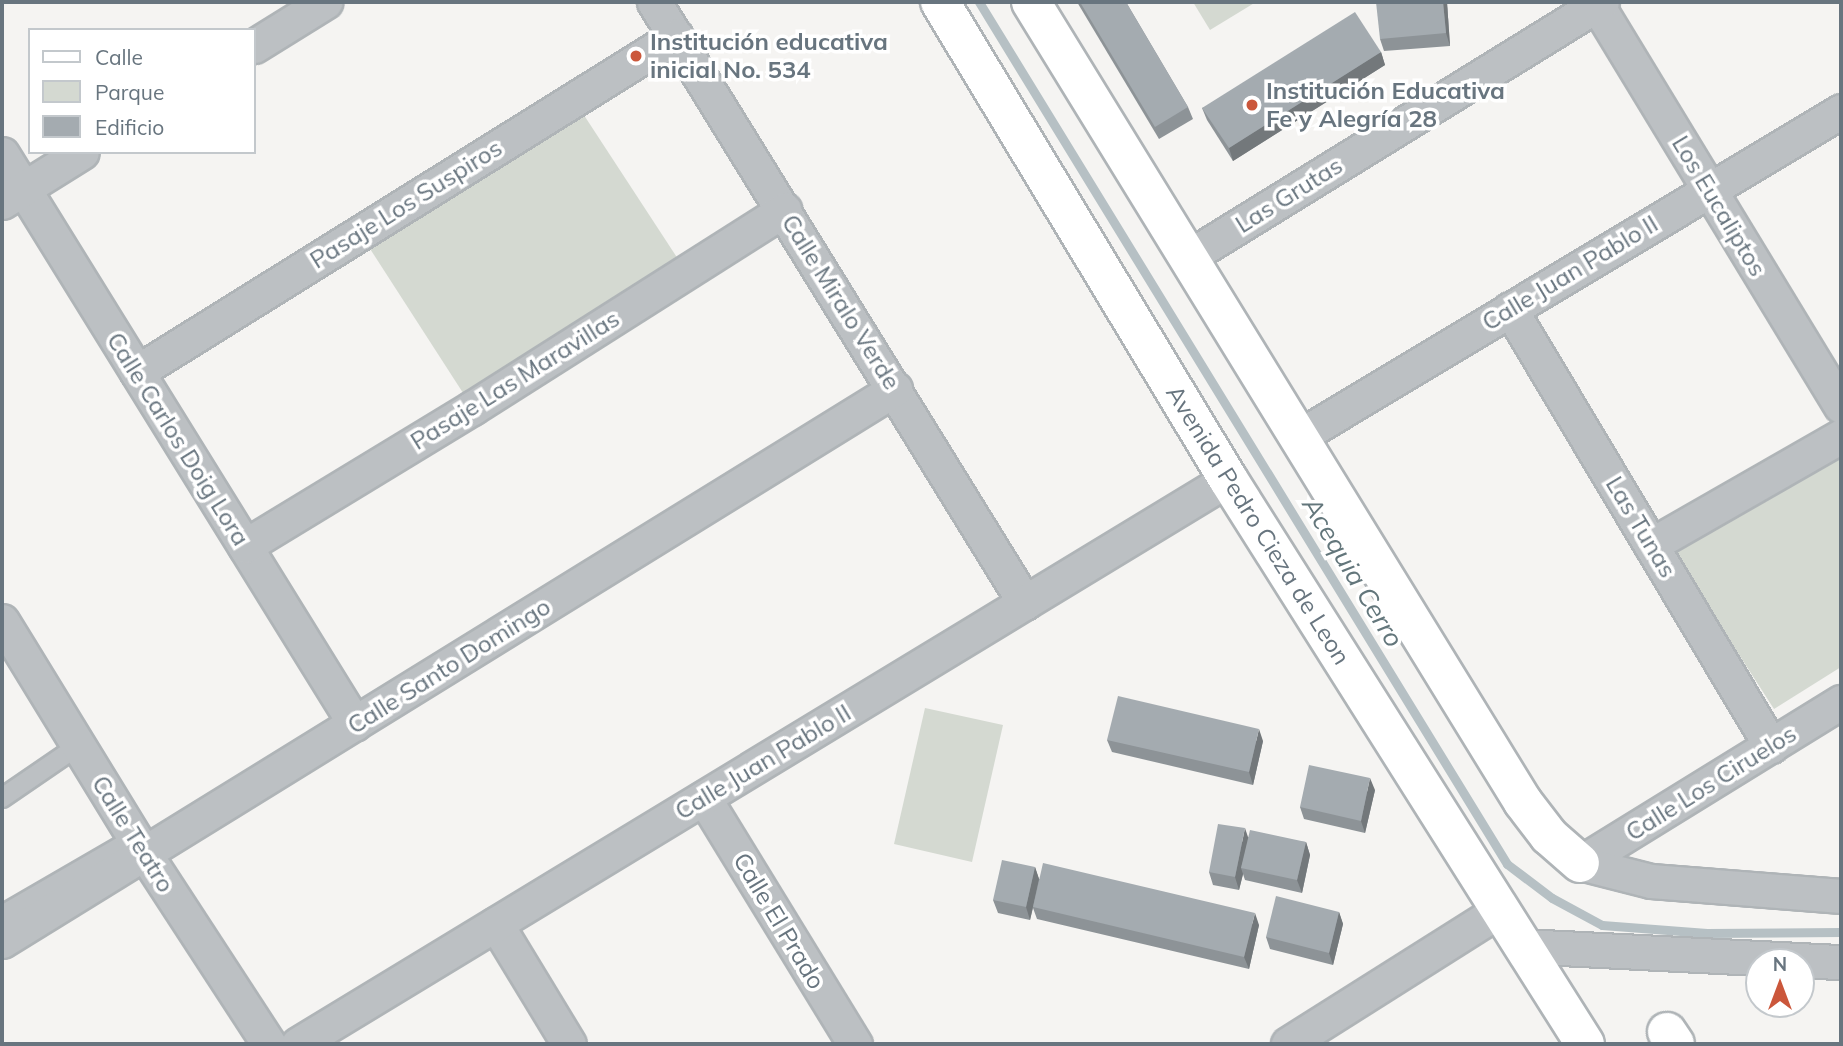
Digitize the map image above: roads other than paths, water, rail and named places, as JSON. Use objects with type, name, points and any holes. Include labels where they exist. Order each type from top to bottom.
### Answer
[{"type":"street","points":[[256,45],[325,2]]},
{"type":"street","name":"Calle Miralo Verde","points":[[654,2],[1025,603]]},
{"type":"street","name":"Avenida Pedro Cieza de Leon","points":[[940,2],[1228,479],[1498,911],[1585,1044]]},
{"type":"street","points":[[1031,2],[1190,256],[1523,802],[1549,836],[1580,863],[1651,881],[1841,896]]},
{"type":"street","name":"Las Grutas","points":[[1190,256],[1600,3]]},
{"type":"street","name":"Los Eucaliptos","points":[[1600,3],[1841,406]]},
{"type":"street","name":"Pasaje Los Suspiros","points":[[137,372],[676,36]]},
{"type":"street","name":"Calle Juan Pablo II","points":[[1300,436],[1841,111]]},
{"type":"street","name":"Calle Carlos Doig Lora","points":[[2,154],[13,195],[137,372],[355,724]]},
{"type":"street","points":[[13,195],[79,154]]},
{"type":"street","name":"Pasaje Las Maravillas","points":[[245,546],[472,408],[783,210]]},
{"type":"street","name":"Las Tunas","points":[[1510,309],[1771,746]]},
{"type":"street","name":"Calle Santo Domingo","points":[[2,941],[140,846],[355,724],[895,389]]},
{"type":"street","points":[[1651,545],[1841,436]]},
{"type":"street","name":"Calle Juan Pablo II","points":[[298,1044],[1228,479]]},
{"type":"street","name":"Calle Teatro","points":[[2,621],[140,846],[268,1044]]},
{"type":"street","name":"Calle Los Ciruelos","points":[[1580,863],[1841,702]]},
{"type":"street","name":"Calle El Prado","points":[[704,798],[855,1044]]},
{"type":"street","points":[[1288,1044],[1498,911]]},
{"type":"street","points":[[496,924],[569,1044]]},
{"type":"street","points":[[1522,946],[1841,962]]},
{"type":"lane","points":[[2,798],[78,746]]},
{"type":"lane","points":[[2,915],[140,846]]},
{"type":"waterway","name":"Acequia Cerro","points":[[979,2],[1507,864],[1552,898],[1602,925],[1707,933],[1841,932]]},
{"type":"place","name":"Institución educativa inicial No. 534","points":[[636,56]]},
{"type":"place","name":"Institución Educativa Fe y Alegría 28","points":[[1252,105]]}]
